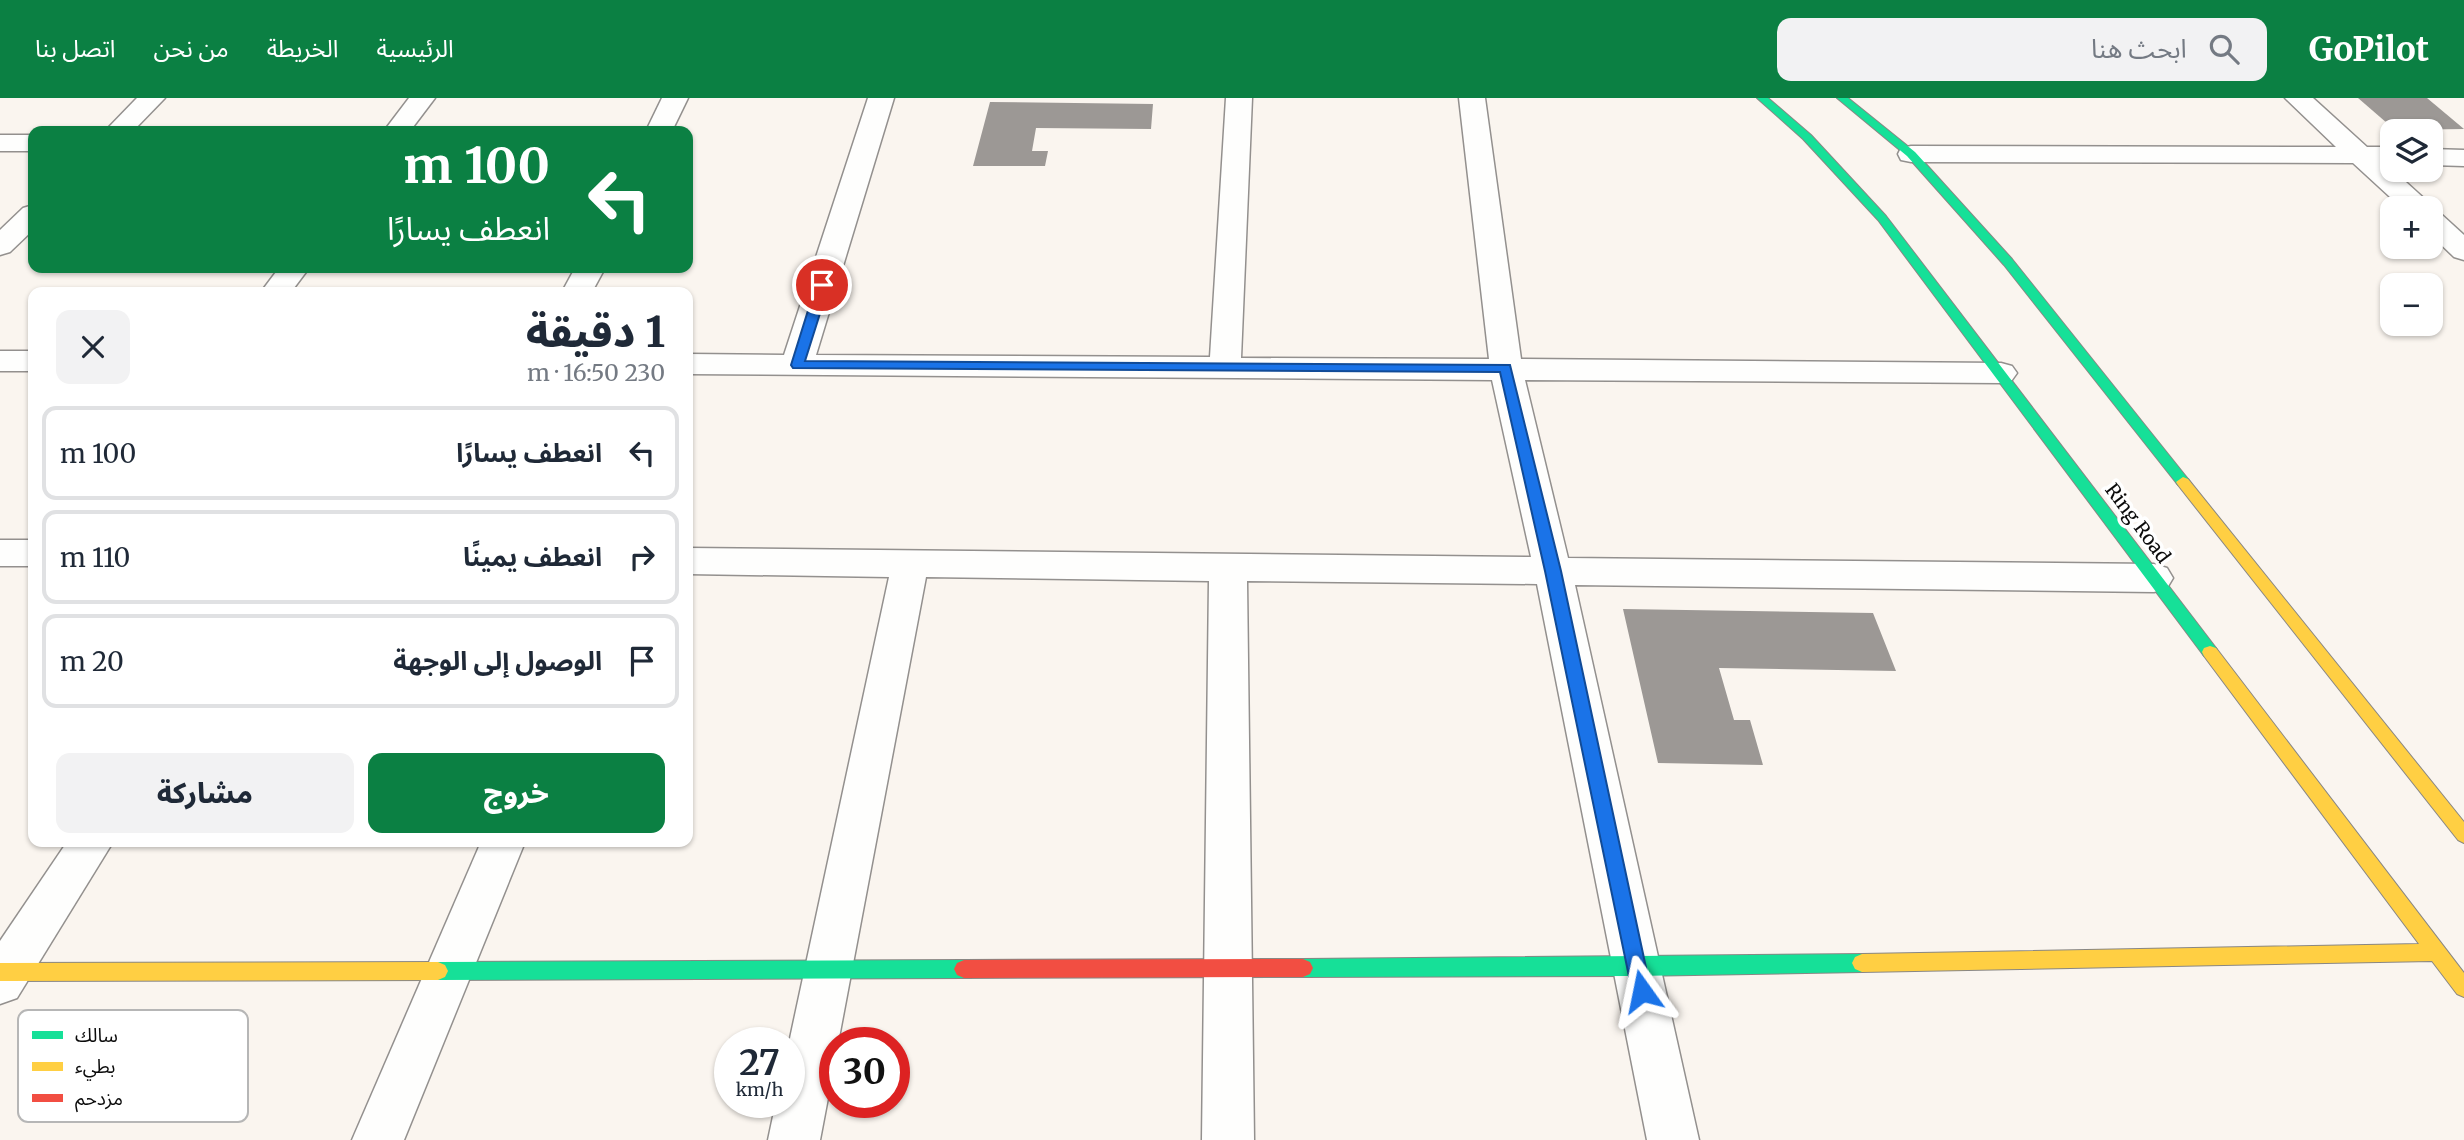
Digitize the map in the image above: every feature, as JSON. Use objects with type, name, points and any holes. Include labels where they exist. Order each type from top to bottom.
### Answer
[{"type":"main road","name":"Ring Road","points":[[1762,98],[1807,137],[1882,218],[2464,988]]},
{"type":"main road","points":[[1842,98],[1911,154],[2008,262],[2464,835]]},
{"type":"main road","points":[[2,975],[1636,967],[2436,953]]},
{"type":"street","points":[[123,126],[152,98]]},
{"type":"street","points":[[401,126],[422,98]]},
{"type":"street","points":[[662,126],[676,98]]},
{"type":"street","points":[[797,365],[881,98]]},
{"type":"street","points":[[1225,367],[1239,98]]},
{"type":"street","points":[[1472,98],[1506,368],[1553,571],[1673,1140]]},
{"type":"street","points":[[2298,98],[2404,196]]},
{"type":"street","points":[[0,142],[28,143]]},
{"type":"street","points":[[1911,154],[2380,155]]},
{"type":"street","points":[[2443,157],[2464,158]]},
{"type":"street","points":[[2,241],[28,218]]},
{"type":"street","points":[[2443,231],[2464,251]]},
{"type":"street","points":[[279,287],[290,273]]},
{"type":"street","points":[[0,361],[28,361]]},
{"type":"street","points":[[693,364],[2001,373]]},
{"type":"street","points":[[0,553],[28,553]]},
{"type":"street","points":[[693,561],[2154,578]]},
{"type":"street","points":[[794,1140],[910,564]]},
{"type":"street","points":[[1228,567],[1228,1140]]},
{"type":"street","points":[[2,975],[88,847]]},
{"type":"street","points":[[378,1140],[501,847]]},
{"type":"building","points":[[2358,98],[2427,98],[2464,129],[2443,129],[2443,119],[2382,119]]},
{"type":"building","points":[[990,102],[1153,104],[1151,129],[1036,128],[1032,151],[1048,151],[1045,166],[973,166]]},
{"type":"building","points":[[1623,609],[1873,613],[1896,671],[1719,668],[1734,720],[1750,720],[1763,765],[1658,763]]},
{"type":"traffic: fast","points":[[1762,98],[1807,137],[1882,218],[2210,652]]},
{"type":"traffic: fast","points":[[1842,98],[1911,154],[2008,262],[2183,482]]},
{"type":"traffic: fast","points":[[1303,968],[1862,963]]},
{"type":"traffic: fast","points":[[438,971],[964,969]]},
{"type":"traffic: slow","points":[[2183,482],[2464,835]]},
{"type":"traffic: slow","points":[[2210,652],[2464,988]]},
{"type":"traffic: slow","points":[[1862,963],[2436,952]]},
{"type":"traffic: slow","points":[[0,972],[438,971]]},
{"type":"traffic: jam","points":[[964,969],[1303,968]]},
{"type":"route","points":[[822,285],[797,365],[1506,368],[1553,571],[1642,991]]}]
